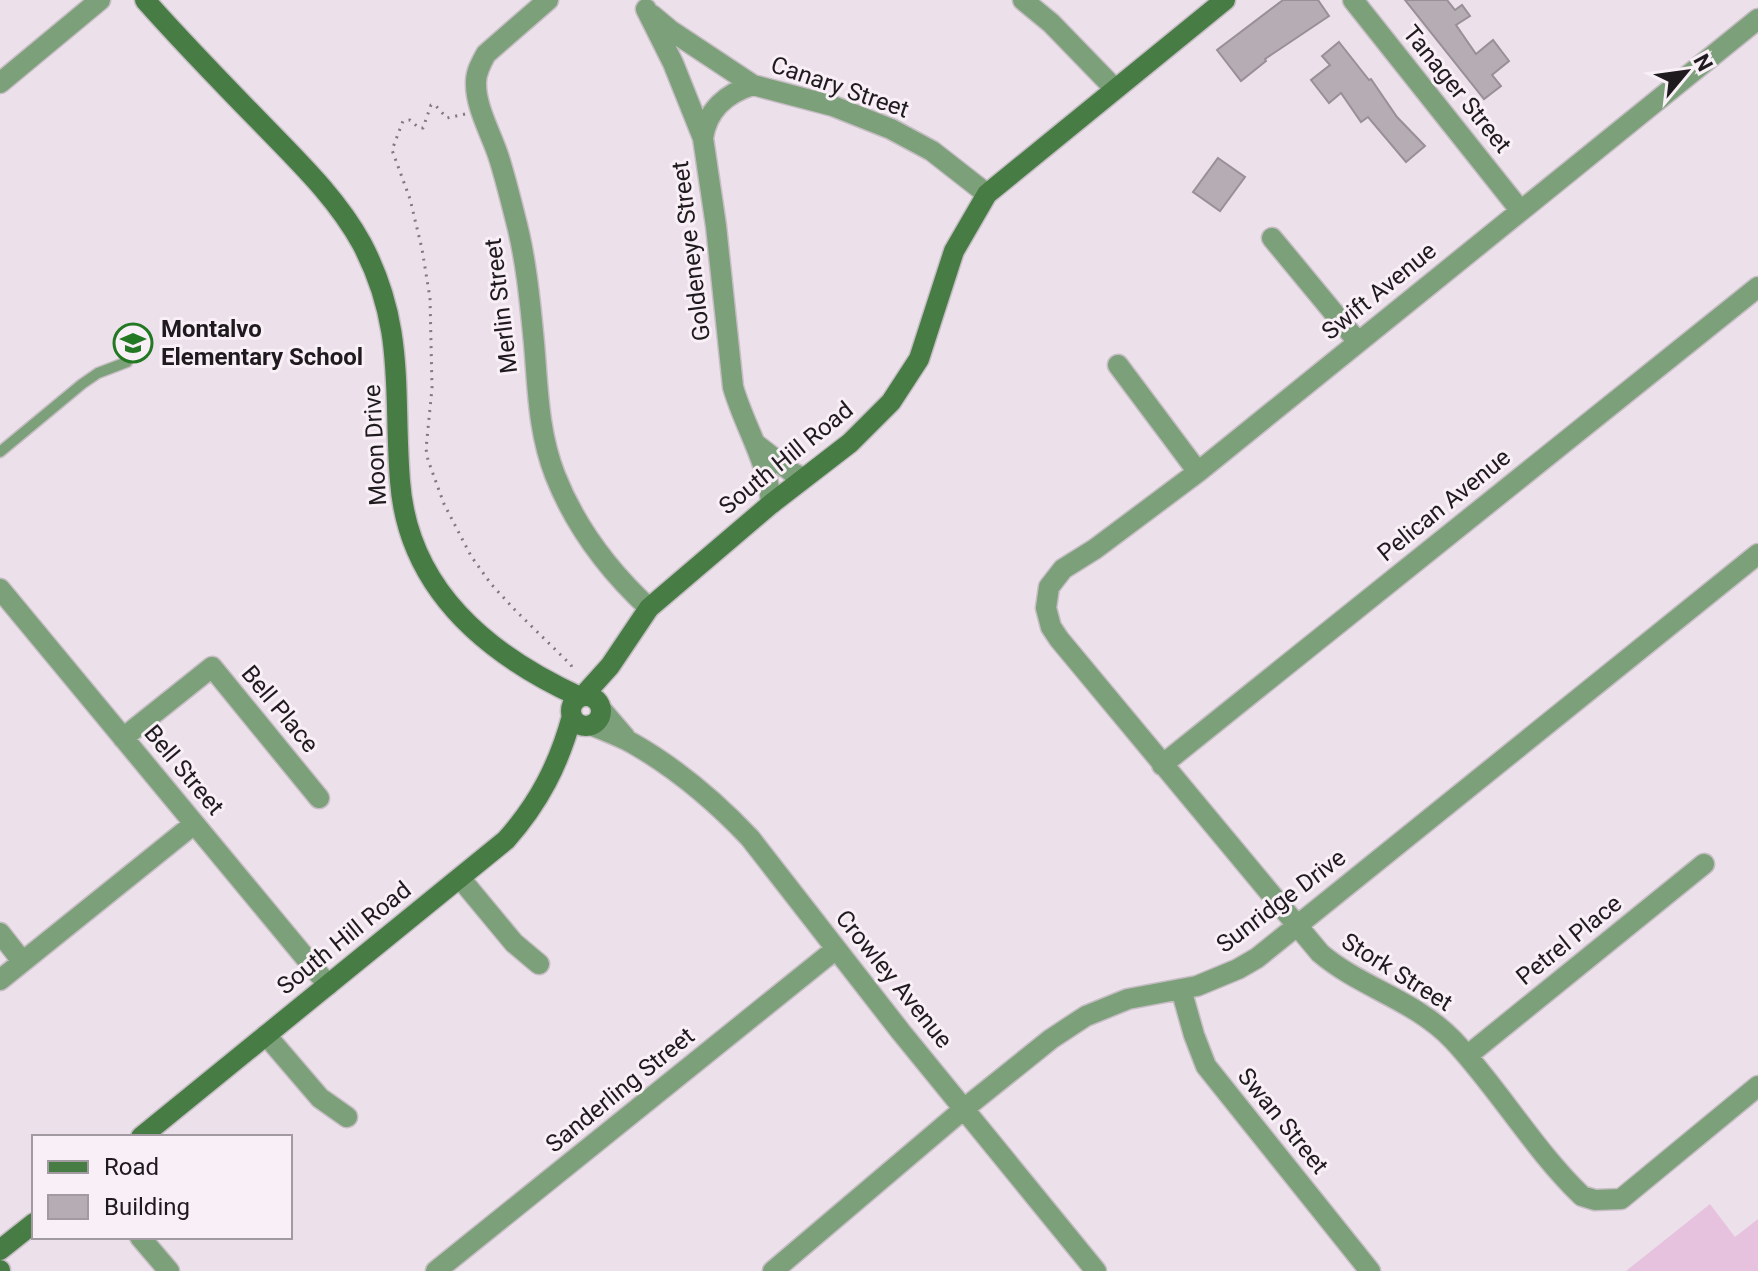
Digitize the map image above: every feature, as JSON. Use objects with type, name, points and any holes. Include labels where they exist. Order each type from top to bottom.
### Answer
[{"type":"street","points":[[0,83],[100,0]]},
{"type":"street","name":"Moon Drive","points":[[145,0],[310,173],[362,244],[378,280],[397,358],[400,483],[413,539],[439,591],[460,616],[501,654],[586,711]]},
{"type":"street","name":"Merlin Street","points":[[548,0],[486,54],[476,81],[516,220],[528,283],[537,405],[554,472],[567,504],[589,538],[609,566],[649,608]]},
{"type":"street","points":[[1023,0],[1051,23],[1115,89]]},
{"type":"street","name":"South Hill Road","points":[[143,1135],[506,840],[524,820],[610,666],[649,608],[771,504],[861,433],[910,377],[927,341],[954,251],[987,194],[1225,0]]},
{"type":"street","name":"Tanager Street","points":[[1353,0],[1520,210]]},
{"type":"street","name":"Canary Street","points":[[643,5],[670,30],[753,85],[833,106],[891,129],[932,151],[987,194]]},
{"type":"street","name":"Goldeneye Street","points":[[643,5],[673,63],[703,138],[733,387],[757,445],[758,458],[770,489],[771,504]]},
{"type":"street","name":"Swift Avenue","points":[[1046,608],[1049,587],[1063,569],[1198,472],[1758,19]]},
{"type":"street","points":[[703,138],[709,115],[734,92],[753,85]]},
{"type":"street","points":[[1272,238],[1358,342]]},
{"type":"street","name":"Pelican Avenue","points":[[1162,765],[1758,287]]},
{"type":"street","points":[[1118,365],[1198,472]]},
{"type":"street","name":"Goldeneye Street","points":[[757,445],[804,478]]},
{"type":"street","name":"Sunridge Drive","points":[[776,1270],[965,1108],[1051,1039],[1086,1016],[1128,999],[1181,989],[1238,969],[1296,926],[1758,554]]},
{"type":"street","name":"Bell Street","points":[[0,589],[328,985]]},
{"type":"street","name":"Stork Street","points":[[1046,608],[1051,627],[1059,639],[1320,953],[1336,967],[1418,1010],[1452,1039],[1582,1196],[1595,1200],[1621,1199],[1758,1086]]},
{"type":"street","name":"Bell Place","points":[[123,738],[212,667],[319,798]]},
{"type":"street","name":"Crowley Avenue","points":[[586,711],[698,789],[750,838],[1096,1271]]},
{"type":"street","points":[[0,980],[194,824]]},
{"type":"street","name":"Petrel Place","points":[[1467,1056],[1704,864]]},
{"type":"street","points":[[460,878],[514,943],[539,964]]},
{"type":"street","points":[[0,933],[22,961]]},
{"type":"street","name":"Sanderling Street","points":[[436,1271],[836,949]]},
{"type":"street","name":"Swan Street","points":[[1181,989],[1206,1066],[1370,1271]]},
{"type":"street","points":[[266,1035],[320,1098],[347,1117]]},
{"type":"street","points":[[0,1250],[32,1225]]},
{"type":"street","points":[[142,1239],[169,1271]]},
{"type":"lane","points":[[0,452],[90,378],[127,362]]},
{"type":"path","points":[[482,108],[452,119],[431,105],[423,128],[410,120],[403,121],[392,150],[410,199],[430,298],[432,388],[426,449],[444,504],[471,556],[491,584],[571,665],[574,674]]},
{"type":"path","points":[[417,450],[426,449]]},
{"type":"shaded area","points":[[1710,1204],[1735,1237],[1758,1219],[1758,1271],[1626,1271]]},
{"type":"building","points":[[1283,0],[1318,0],[1329,16],[1265,59],[1241,81],[1217,50]]},
{"type":"building","points":[[1405,0],[1447,0],[1455,10],[1462,5],[1470,16],[1456,25],[1476,54],[1493,40],[1509,61],[1492,75],[1501,86],[1484,99]]},
{"type":"building","points":[[1339,42],[1371,79],[1397,117],[1425,146],[1406,162],[1368,117],[1361,122],[1341,93],[1329,103],[1311,80],[1330,65],[1322,56]]},
{"type":"building","points":[[1218,158],[1245,177],[1220,211],[1193,192]]},
{"type":"place","name":"Montalvo Elementary School","points":[[133,343]]}]
